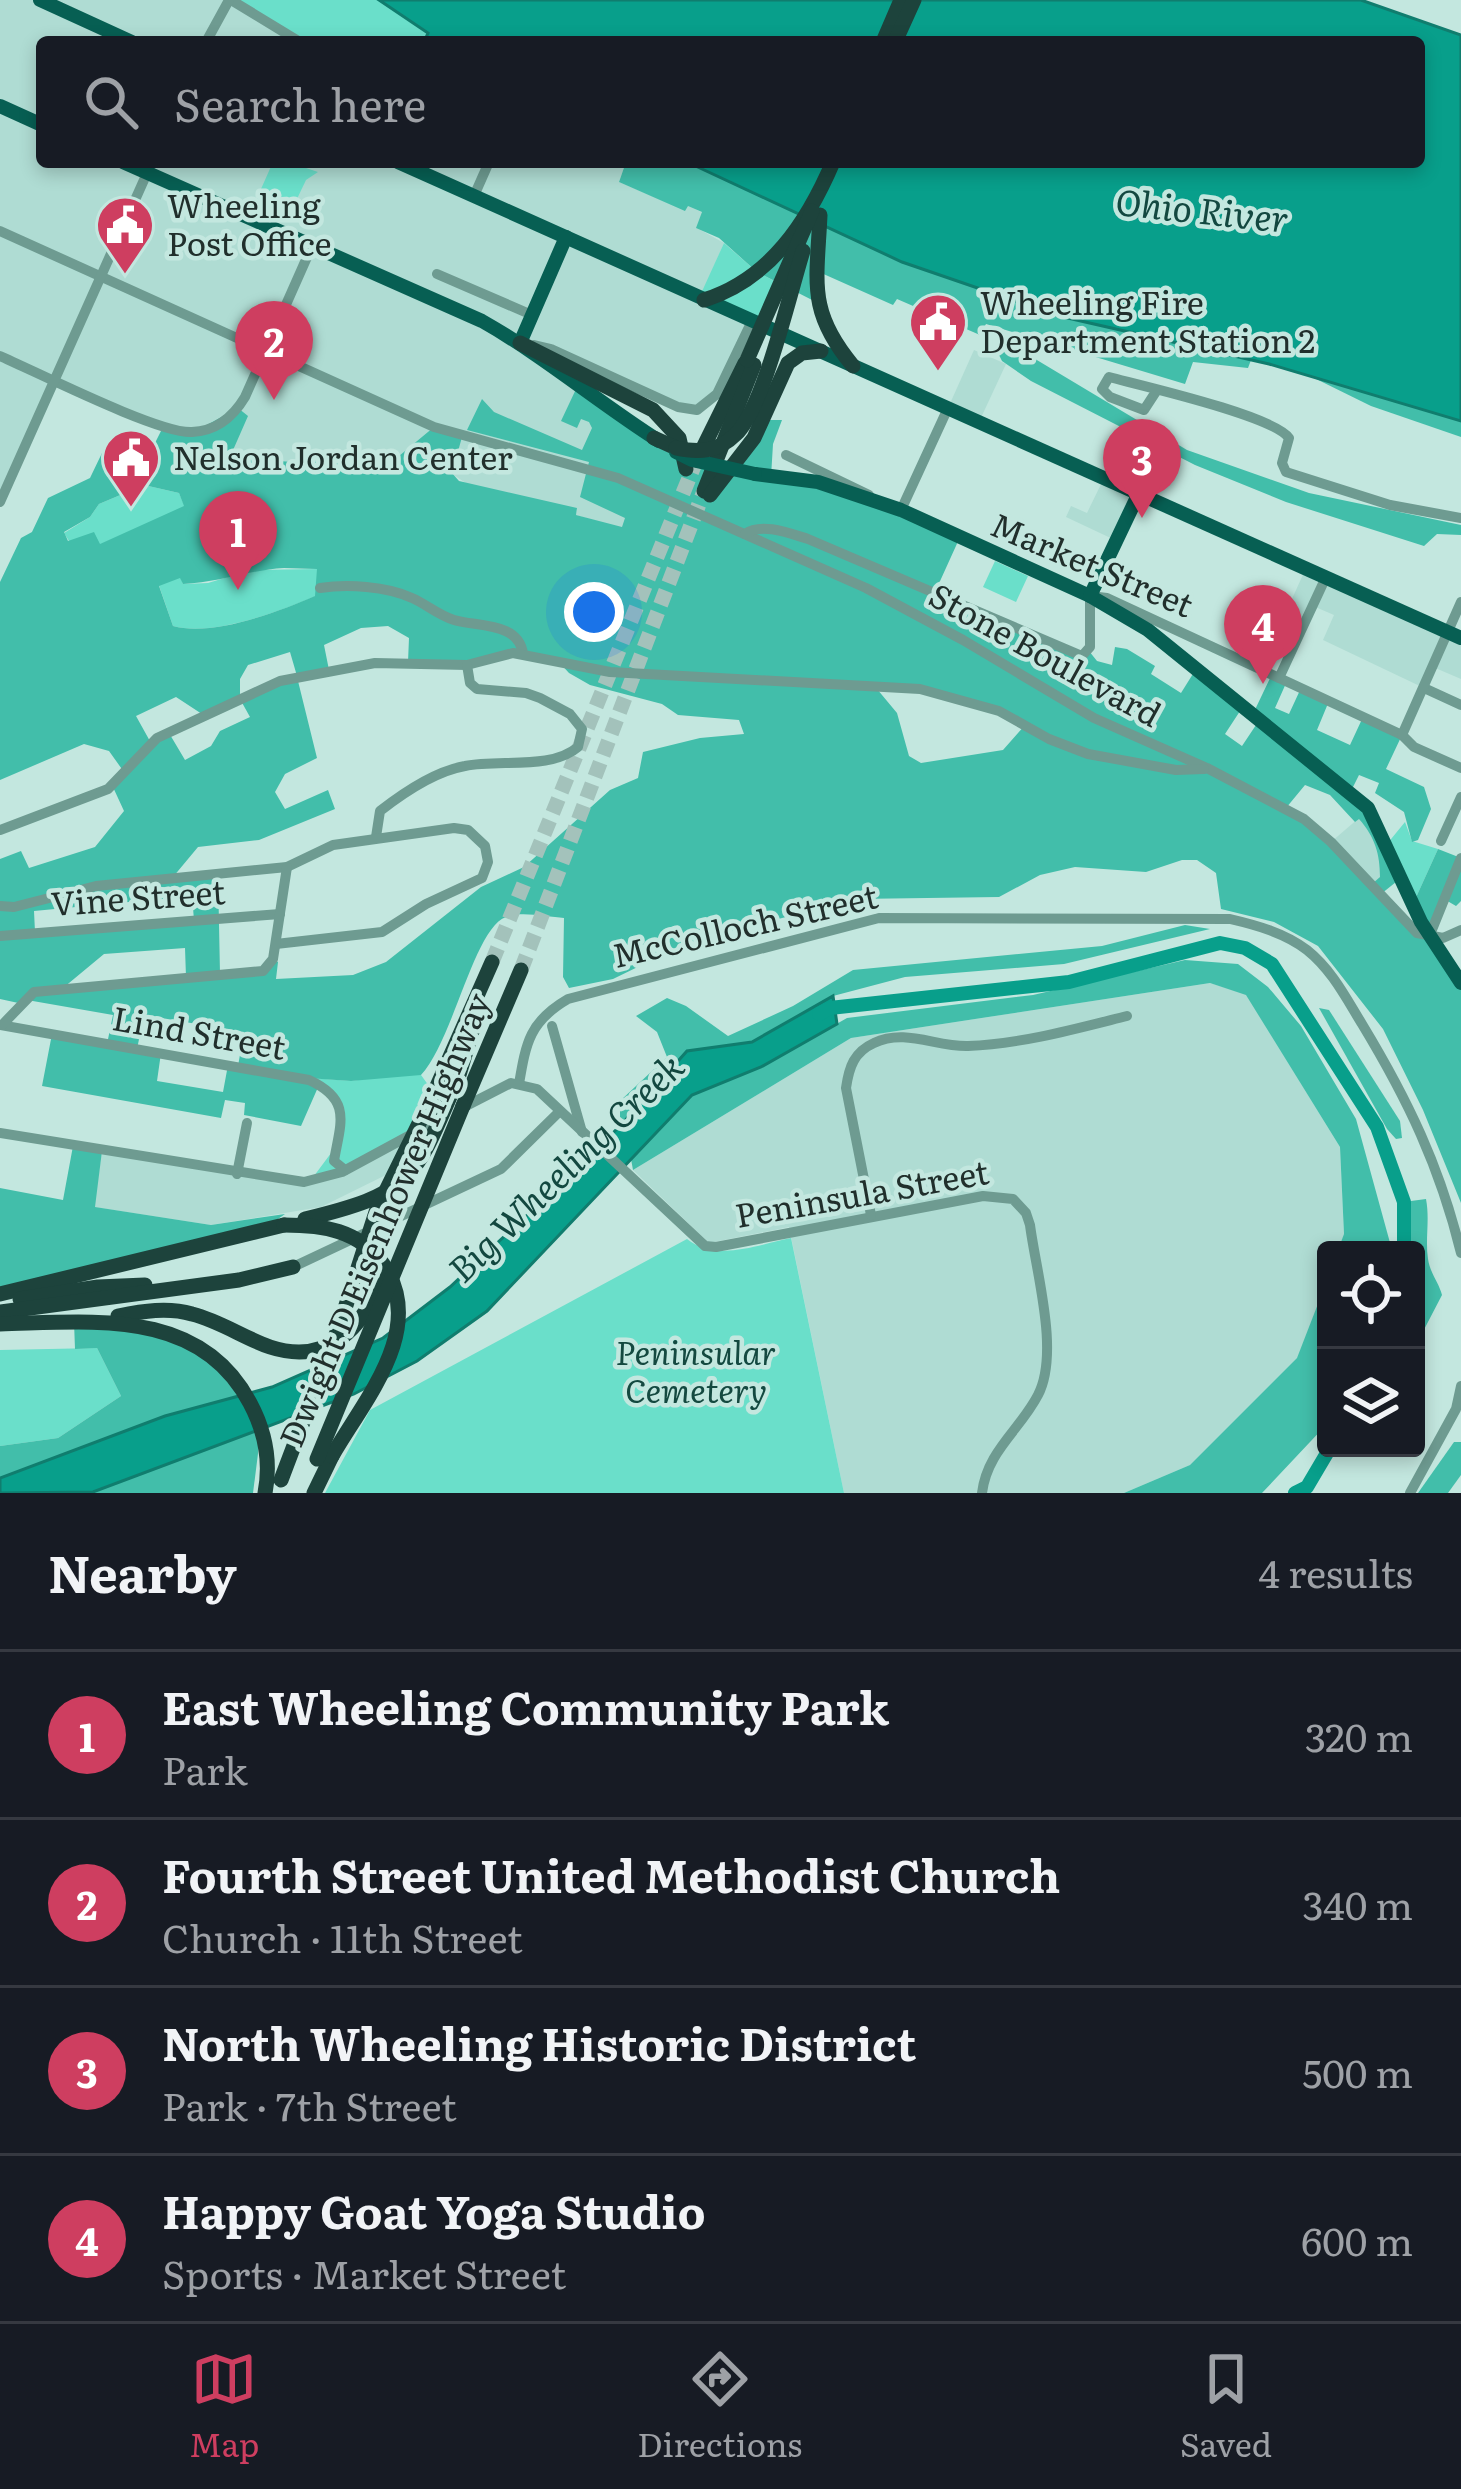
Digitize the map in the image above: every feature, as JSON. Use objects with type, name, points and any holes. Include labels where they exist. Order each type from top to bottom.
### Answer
[{"type":"highway","points":[[886,36],[901,0]]},
{"type":"highway","points":[[899,36],[914,0]]},
{"type":"highway","points":[[654,438],[676,450],[698,452],[718,447],[744,426],[831,168]]},
{"type":"highway","points":[[820,351],[797,355],[784,371],[754,437],[707,493],[750,363],[840,168]]},
{"type":"highway","points":[[704,300],[731,291],[816,213]]},
{"type":"highway","points":[[816,213],[819,312],[826,330],[853,366]]},
{"type":"highway","points":[[520,343],[566,362],[666,421],[690,467],[750,363],[803,251]]},
{"type":"highway","points":[[778,333],[787,350],[784,371]]},
{"type":"highway","name":"Dwight D Eisenhower Highway","points":[[272,1489],[377,1209],[434,1093],[492,962],[458,1078],[421,1159],[397,1187],[364,1205],[284,1225]]},
{"type":"highway","name":"Dwight D Eisenhower Highway","points":[[304,1493],[325,1458],[521,970]]},
{"type":"highway","points":[[86,1321],[144,1311],[178,1311],[293,1352],[341,1341],[361,1322],[413,1203],[464,1106]]},
{"type":"highway","points":[[0,1298],[284,1225],[331,1228],[356,1238],[379,1258],[397,1292],[400,1310],[392,1351],[325,1458],[314,1493]]},
{"type":"highway","points":[[0,1312],[262,1276],[293,1267]]},
{"type":"highway","points":[[0,1298],[117,1286],[190,1287]]},
{"type":"highway","points":[[0,1324],[126,1322],[200,1346],[233,1377],[254,1409],[272,1489]]},
{"type":"main road","points":[[40,0],[119,36]]},
{"type":"main road","points":[[0,106],[36,122]]},
{"type":"main road","points":[[150,168],[482,321],[654,438]]},
{"type":"main road","points":[[411,168],[1454,635]]},
{"type":"main road","points":[[520,343],[566,237]]},
{"type":"main road","name":"Market Street","points":[[676,450],[725,469],[818,482],[897,509],[1090,596]]},
{"type":"main road","points":[[1139,493],[1090,596],[1148,630],[1368,808],[1429,938],[1461,983]]},
{"type":"street","points":[[209,36],[230,0],[290,36]]},
{"type":"street","points":[[0,502],[6,474],[150,168]]},
{"type":"street","points":[[474,196],[486,168]]},
{"type":"street","name":"Stone Boulevard","points":[[0,231],[434,428],[596,471],[866,588],[1094,718],[1207,768],[1304,819],[1346,856],[1412,929],[1429,938]]},
{"type":"street","points":[[0,356],[172,431],[205,430],[227,420],[238,408],[312,246]]},
{"type":"street","points":[[437,274],[532,315]]},
{"type":"street","points":[[520,343],[550,349],[688,411],[708,405],[723,384],[752,321]]},
{"type":"street","points":[[1157,390],[1144,410],[1110,397],[1102,382],[1109,377],[1261,417],[1289,438],[1282,463],[1286,472],[1390,505],[1461,518]]},
{"type":"street","points":[[897,509],[948,408]]},
{"type":"street","name":"Market Street","points":[[786,455],[897,509]]},
{"type":"street","points":[[745,534],[762,528],[808,539],[1082,656],[1090,647],[1090,596]]},
{"type":"street","points":[[1279,678],[1326,577]]},
{"type":"street","points":[[320,588],[352,586],[411,597],[456,620],[508,632],[520,641],[523,654]]},
{"type":"street","name":"Market Street","points":[[1090,596],[1107,598],[1402,735],[1414,747],[1461,768]]},
{"type":"street","points":[[1402,735],[1454,635],[1461,602]]},
{"type":"street","points":[[0,830],[108,789],[157,738],[280,681],[376,663],[467,665],[501,654],[634,674],[920,688],[999,711],[1088,754],[1176,770],[1207,768]]},
{"type":"street","points":[[376,837],[380,811],[443,772],[469,765],[564,757],[578,747],[582,729],[570,714],[526,693],[477,689],[470,683],[467,665]]},
{"type":"street","points":[[1424,688],[1461,704]]},
{"type":"street","points":[[1442,841],[1461,797]]},
{"type":"street","points":[[0,906],[14,907],[96,886],[287,866],[332,845],[376,837],[468,830],[485,846],[487,871],[475,883],[426,904],[382,932],[276,944]]},
{"type":"street","points":[[1461,858],[1429,938],[1461,930]]},
{"type":"street","points":[[1,1025],[34,992],[263,970],[273,959],[287,866]]},
{"type":"street","name":"Vine Street","points":[[0,936],[280,914]]},
{"type":"street","name":"McColloch Street","points":[[519,1084],[523,1058],[545,1012],[568,999],[879,917],[1245,922],[1305,948],[1330,973],[1405,1095],[1436,1164],[1461,1253]]},
{"type":"street","points":[[871,1215],[846,1088],[856,1055],[897,1036],[962,1047],[1064,1032],[1127,1016]]},
{"type":"street","name":"Lind Street","points":[[1,1025],[309,1080],[326,1090],[339,1107],[343,1123],[336,1164],[345,1170]]},
{"type":"street","points":[[551,1026],[584,1135]]},
{"type":"street","points":[[496,1089],[523,1058],[537,1089]]},
{"type":"street","points":[[0,1133],[304,1182],[345,1170],[496,1089],[519,1084],[537,1089]]},
{"type":"street","name":"Peninsula Street","points":[[537,1089],[697,1240],[716,1247],[983,1196],[1013,1199],[1026,1213],[1047,1343],[1046,1374],[1030,1409],[992,1460],[982,1493]]},
{"type":"street","points":[[293,1267],[501,1168],[559,1112]]},
{"type":"street","points":[[237,1174],[247,1123]]},
{"type":"street","points":[[304,1182],[320,1170],[337,1146]]},
{"type":"street","points":[[1410,1493],[1456,1408],[1461,1386]]},
{"type":"shaded area","points":[[0,0],[231,0],[290,36],[36,36],[36,168],[624,168],[619,182],[703,213],[697,228],[724,243],[701,296],[753,318],[717,394],[697,410],[551,349],[596,408],[673,543],[576,515],[577,509],[470,486],[451,473],[393,461],[353,457],[306,463],[226,456],[55,380],[0,502]]},
{"type":"shaded area","points":[[624,168],[701,168],[1059,316],[1251,360],[1248,368],[1193,362],[1185,384],[986,324],[980,335],[897,299],[893,305],[819,272],[818,303],[757,272],[719,238],[696,228],[702,212],[688,206],[685,211],[619,182]]},
{"type":"shaded area","points":[[1010,344],[1187,450],[1309,493],[1461,525],[1461,535],[1437,534],[1424,546],[1286,502],[1195,465],[1031,381],[1002,361],[998,353]]},
{"type":"shaded area","points":[[974,350],[1006,364],[979,422],[948,408]]},
{"type":"shaded area","points":[[1308,375],[1461,421],[1461,437],[1371,406]]},
{"type":"shaded area","points":[[577,387],[676,452],[727,469],[764,420],[782,420],[773,444],[771,477],[796,479],[960,537],[936,590],[1079,656],[1089,651],[1097,661],[1112,665],[1115,647],[1127,649],[1155,666],[1151,674],[1181,693],[1196,669],[1242,708],[1225,734],[1242,746],[1258,722],[1252,716],[1272,674],[1287,681],[1275,708],[1289,714],[1301,688],[1329,701],[1317,730],[1350,745],[1363,717],[1402,735],[1386,769],[1424,787],[1431,809],[1418,840],[1412,842],[1404,812],[1375,793],[1379,783],[1359,775],[1351,791],[1401,878],[1381,894],[1417,933],[1413,904],[1438,849],[1461,858],[1461,901],[1456,906],[1444,899],[1432,923],[1461,983],[1461,1203],[1383,1029],[1318,946],[1274,922],[1221,909],[1216,873],[1197,860],[1146,872],[1075,867],[1040,875],[999,897],[855,899],[687,943],[613,979],[569,988],[563,977],[564,918],[512,915],[494,926],[484,942],[443,1038],[421,1075],[351,1081],[307,1078],[319,1085],[301,1126],[244,1115],[245,1103],[225,1100],[221,1118],[42,1086],[52,1034],[107,1044],[113,1015],[0,999],[0,859],[21,851],[29,868],[95,847],[124,811],[112,785],[124,772],[109,751],[84,744],[0,780],[0,582],[48,498],[90,478],[102,453],[114,458],[154,445],[163,427],[194,432],[238,408],[248,416],[230,457],[306,463],[353,457],[393,461],[434,427],[462,437],[452,473],[459,481],[577,508],[576,515],[622,527],[625,518],[580,497],[589,462],[467,430],[482,399],[494,412],[582,450],[592,428],[589,422],[581,419],[577,428],[561,421]],"holes":[[[144,485],[179,493],[184,506],[100,544],[94,532],[68,541],[64,532],[90,517],[99,504]],[[317,569],[315,596],[225,626],[173,626],[159,586],[180,578],[183,584],[196,583],[258,571]],[[388,626],[409,638],[408,662],[467,665],[523,654],[557,660],[590,685],[662,704],[678,715],[739,720],[744,734],[700,738],[643,752],[638,778],[610,790],[524,867],[481,887],[386,962],[353,975],[276,979],[278,962],[273,959],[263,971],[220,974],[218,874],[173,877],[198,847],[259,840],[335,809],[328,790],[285,809],[275,792],[285,774],[317,758],[297,677],[329,670],[324,645],[361,628]],[[290,652],[297,676],[240,698],[240,679],[248,665]],[[877,689],[920,689],[1026,724],[1003,750],[921,763],[909,756],[897,713]],[[176,697],[205,716],[240,699],[250,717],[220,731],[211,746],[185,760],[169,733],[151,743],[136,716]],[[1305,785],[1330,795],[1355,822],[1359,819],[1373,839],[1380,877],[1372,884],[1286,808]],[[192,896],[194,920],[35,932],[34,911]],[[185,948],[186,977],[63,988],[104,954]],[[144,1015],[244,1032],[238,1066],[228,1065],[223,1092],[157,1081],[161,1053],[137,1049]]]},
{"type":"shaded area","points":[[1104,478],[1139,493],[1117,541],[1066,517],[1071,506],[1087,513]]},
{"type":"shaded area","points":[[1306,568],[1461,638],[1461,679],[1433,667],[1424,688],[1323,640],[1334,615],[1313,606],[1301,630],[1282,621]]},
{"type":"shaded area","points":[[1359,818],[1380,853],[1380,878],[1372,885],[1331,842]]},
{"type":"shaded area","points":[[1185,925],[1210,929],[1064,964],[905,977],[833,996],[752,1042],[687,1051],[620,1125],[620,1101],[667,1057],[657,1032],[636,1016],[667,998],[728,1036],[793,1006],[853,970],[1102,946]]},
{"type":"shaded area","points":[[1185,960],[1238,964],[1268,987],[1301,1026],[1356,1119],[1390,1241],[1341,1241],[1340,1147],[1246,995],[1210,983],[851,1038],[633,1170],[631,1159],[692,1095],[761,1067],[847,1018],[1033,995]]},
{"type":"shaded area","points":[[1210,983],[1246,994],[1340,1147],[1344,1235],[1342,1241],[1317,1241],[1317,1307],[1298,1357],[1190,1465],[1124,1493],[844,1493],[789,1227],[709,1243],[633,1170],[851,1038]]},
{"type":"shaded area","points":[[1319,1008],[1329,1010],[1400,1121],[1402,1138],[1396,1139],[1387,1129]]},
{"type":"shaded area","points":[[415,1130],[396,1170],[321,1207],[211,1225],[94,1207],[102,1151],[304,1182]]},
{"type":"shaded area","points":[[73,1146],[102,1151],[95,1207],[211,1225],[285,1214],[264,1229],[0,1294],[0,1188],[63,1200]]},
{"type":"shaded area","points":[[1426,1199],[1428,1259],[1442,1295],[1425,1328],[1425,1241],[1410,1241],[1411,1201]]},
{"type":"shaded area","points":[[1317,1306],[1317,1435],[1262,1493],[1124,1493],[1190,1465],[1297,1358]]},
{"type":"shaded area","points":[[74,1322],[200,1346],[245,1394],[165,1416],[0,1478],[0,1446],[58,1438],[121,1396],[97,1348],[75,1349]]},
{"type":"shaded area","points":[[261,1430],[253,1493],[91,1493]]},
{"type":"shaded area","points":[[1454,1442],[1461,1442],[1461,1475],[1448,1493],[1418,1493]]},
{"type":"green space","points":[[231,0],[379,0],[429,34],[428,36],[290,36]]},
{"type":"green space","points":[[270,168],[318,172],[306,180],[286,222],[253,207]]},
{"type":"green space","points":[[724,243],[757,272],[780,284],[761,325],[699,298]]},
{"type":"green space","points":[[144,485],[179,493],[185,507],[99,545],[69,541],[64,533],[90,517],[99,504]]},
{"type":"green space","points":[[173,557],[183,584],[208,583],[251,570],[318,569],[316,596],[225,626],[173,626],[153,568]]},
{"type":"green space","points":[[995,561],[1028,576],[1016,602],[983,587]]},
{"type":"green space","points":[[1405,822],[1412,841],[1438,849],[1413,904],[1387,844]]},
{"type":"green space","points":[[421,1075],[434,1093],[415,1130],[342,1172],[314,1176],[340,1141],[335,1100],[299,1077],[351,1081]]},
{"type":"green space","name":"Peninsular Cemetery","points":[[791,1238],[844,1493],[325,1493],[370,1410],[687,1239],[724,1251]]},
{"type":"green space","points":[[97,1348],[121,1396],[58,1438],[0,1446],[0,1350]]},
{"type":"water","name":"Ohio River","points":[[379,0],[1361,0],[1461,35],[1461,421],[1269,364],[1059,316],[902,262],[700,168],[1425,168],[1425,36],[428,33]]},
{"type":"water","points":[[833,996],[837,1024],[761,1067],[692,1095],[487,1311],[417,1361],[354,1394],[93,1492],[0,1493],[0,1478],[165,1416],[272,1387],[383,1338],[450,1287],[555,1189],[687,1051],[752,1042]]},
{"type":"waterway","name":"Big Wheeling Creek","points":[[819,1014],[830,1008],[1069,982],[1220,943],[1245,948],[1272,964],[1377,1127],[1404,1202],[1404,1241]]},
{"type":"waterway","name":"Big Wheeling Creek","points":[[1295,1493],[1307,1487],[1325,1457]]},
{"type":"tunnel","points":[[492,962],[694,466]]},
{"type":"tunnel","points":[[521,970],[704,491]]},
{"type":"place","name":"Wheeling Post Office","points":[[125,276]]},
{"type":"place","name":"Wheeling Fire Department Station 2","points":[[938,373]]},
{"type":"place","name":"Fourth Street United Methodist Church","points":[[274,400]]},
{"type":"place","name":"Nelson Jordan Center","points":[[131,509]]},
{"type":"place","name":"North Wheeling Historic District","points":[[1142,518]]},
{"type":"place","name":"East Wheeling Community Park","points":[[238,590]]},
{"type":"place","name":"Happy Goat Yoga Studio","points":[[1263,684]]}]
